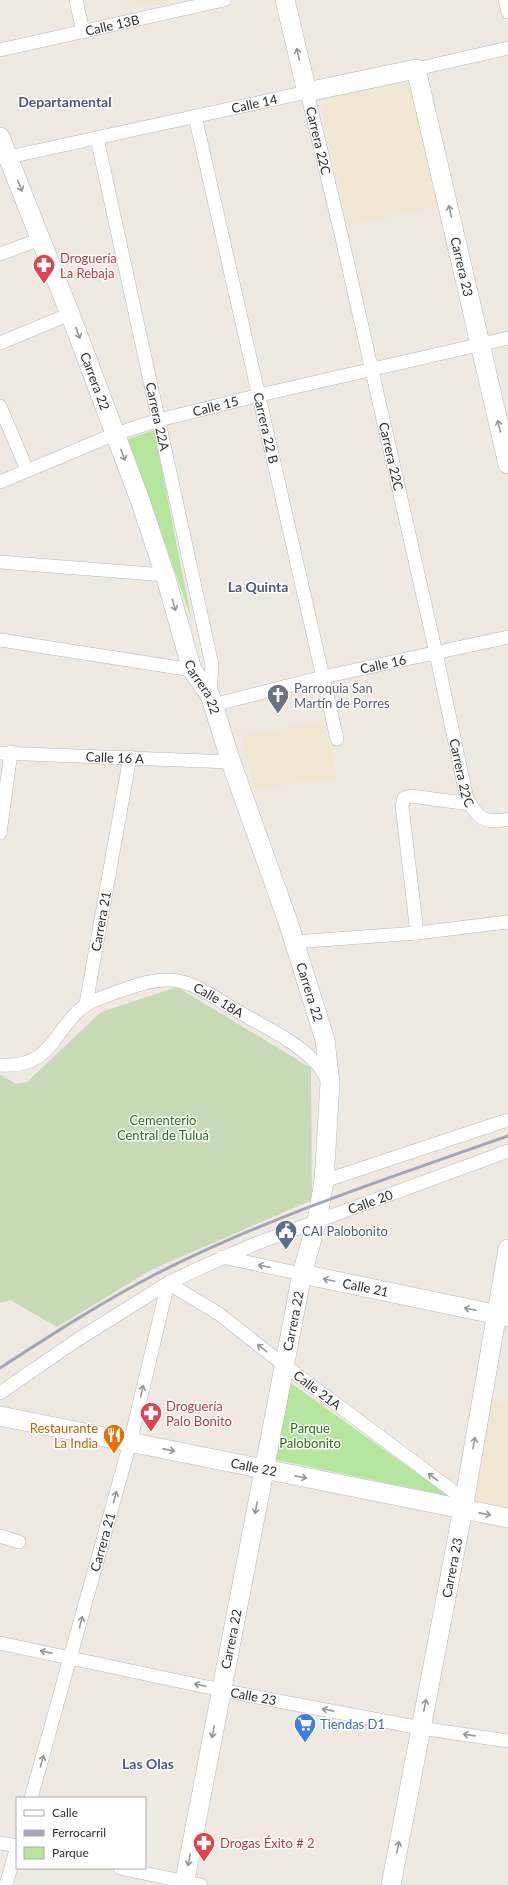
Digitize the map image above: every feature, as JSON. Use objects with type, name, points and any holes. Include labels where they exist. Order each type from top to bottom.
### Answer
[{"type":"street","points":[[76,0],[83,32]]},
{"type":"street","name":"Calle 13B","points":[[0,50],[224,0]]},
{"type":"street","points":[[285,0],[307,92]]},
{"type":"street","points":[[505,0],[508,12]]},
{"type":"street","name":"Calle 14","points":[[4,157],[508,48]]},
{"type":"street","name":"Carrera 23","points":[[416,69],[508,464]]},
{"type":"street","name":"Carrera 22C","points":[[307,92],[341,234],[436,653],[467,798],[480,817],[488,821],[508,819]]},
{"type":"street","name":"Carrera 22 B","points":[[195,116],[260,395],[337,739]]},
{"type":"street","name":"Carrera 22","points":[[0,137],[4,157],[41,239],[140,500],[165,575],[192,670],[212,700],[231,762],[294,942],[325,1040],[330,1083],[324,1181],[317,1221],[302,1274],[221,1690],[190,1884]]},
{"type":"street","name":"Carrera 22A","points":[[97,138],[212,665],[212,700]]},
{"type":"street","points":[[0,254],[41,239]]},
{"type":"street","points":[[0,343],[70,314]]},
{"type":"street","name":"Calle 15","points":[[0,482],[115,434],[159,420],[260,395],[508,338]]},
{"type":"street","points":[[0,406],[26,470]]},
{"type":"street","points":[[0,562],[165,575]]},
{"type":"street","name":"Calle 16","points":[[212,700],[508,637]]},
{"type":"street","points":[[0,640],[192,670]]},
{"type":"street","points":[[0,833],[6,753]]},
{"type":"street","name":"Calle 16 A","points":[[6,753],[231,762]]},
{"type":"street","name":"Carrera 21","points":[[86,1004],[130,757]]},
{"type":"street","points":[[417,933],[402,806],[404,798],[411,796],[470,804]]},
{"type":"street","points":[[294,942],[417,933],[508,922]]},
{"type":"street","name":"Calle 18A","points":[[86,1004],[133,987],[156,981],[170,980],[183,982],[196,987],[297,1046],[317,1063],[330,1083]]},
{"type":"street","points":[[0,1065],[18,1065],[39,1057],[77,1012],[86,1004]]},
{"type":"street","points":[[324,1181],[508,1120]]},
{"type":"street","name":"Calle 20","points":[[0,1393],[78,1340],[168,1283],[222,1257],[508,1151]]},
{"type":"street","name":"Carrera 23","points":[[391,1885],[464,1504],[502,1316],[508,1249]]},
{"type":"street","name":"Calle 21","points":[[222,1257],[502,1316]]},
{"type":"street","name":"Carrera 21","points":[[31,1797],[130,1443],[168,1283]]},
{"type":"street","name":"Calle 21A","points":[[168,1283],[219,1314],[464,1504]]},
{"type":"street","name":"Calle 22","points":[[0,1416],[263,1470],[464,1504],[508,1518]]},
{"type":"street","points":[[0,1536],[19,1542]]},
{"type":"street","name":"Calle 23","points":[[0,1643],[221,1690],[421,1728],[508,1741]]},
{"type":"street","points":[[0,1843],[16,1847]]},
{"type":"street","points":[[6,1885],[16,1850]]},
{"type":"street","points":[[124,1869],[190,1884]]},
{"type":"shaded area","points":[[126,0],[169,0],[129,9]]},
{"type":"shaded area","points":[[409,79],[439,205],[348,226],[319,98]]},
{"type":"shaded area","points":[[324,720],[337,778],[254,788],[241,736]]},
{"type":"shaded area","points":[[491,1399],[508,1404],[508,1507],[475,1500]]},
{"type":"green space","points":[[154,430],[191,617],[128,439]]},
{"type":"green space","name":"Cementerio Central de Tuluá","points":[[177,987],[311,1068],[312,1200],[151,1270],[57,1327],[10,1300],[0,1303],[0,1075],[17,1084],[27,1082],[101,1012]]},
{"type":"green space","name":"Parque Palobonito","points":[[288,1381],[449,1496],[272,1459]]},
{"type":"railway","points":[[0,1368],[96,1307],[198,1253],[329,1199],[508,1136]]},
{"type":"place","name":"Droguería La Rebaja","points":[[44,284]]},
{"type":"place","name":"Parroquia San Martín de Porres","points":[[278,714]]},
{"type":"place","name":"CAI Palobonito","points":[[286,1250]]},
{"type":"place","name":"Droguería Palo Bonito","points":[[151,1432]]},
{"type":"place","name":"Restaurante La India","points":[[114,1454]]},
{"type":"place","name":"Tiendas D1","points":[[305,1744]]},
{"type":"place","name":"Drogas Éxito # 2","points":[[204,1862]]},
{"type":"district","name":"Departamental","points":[[65,101]]},
{"type":"district","name":"La Quinta","points":[[258,586]]},
{"type":"district","name":"Las Olas","points":[[148,1763]]}]
